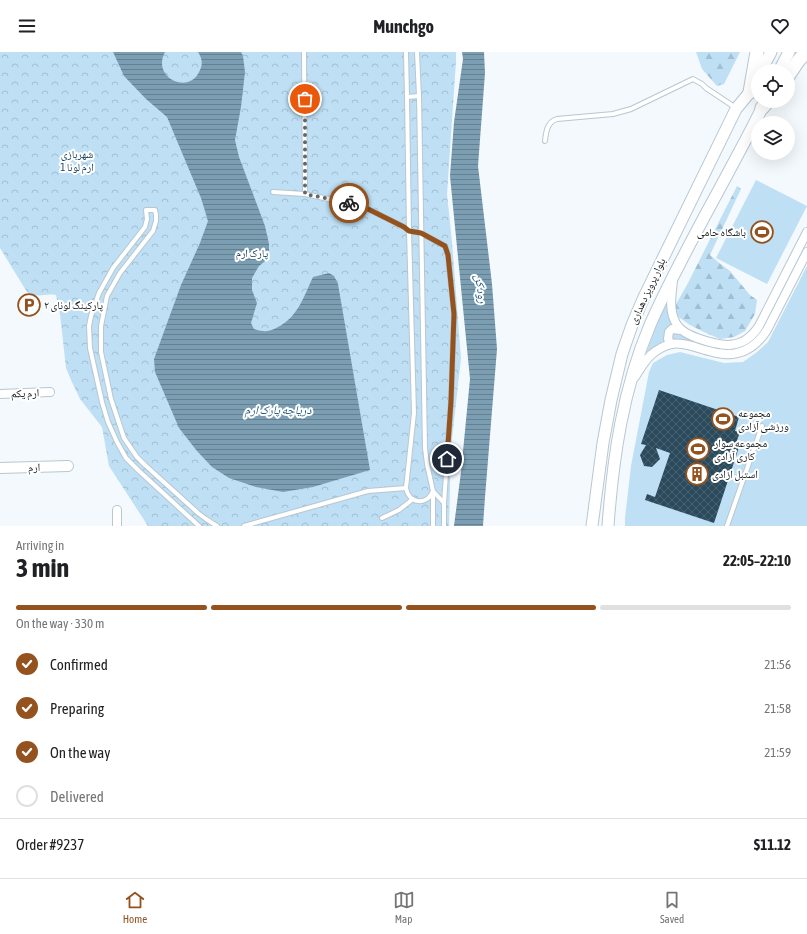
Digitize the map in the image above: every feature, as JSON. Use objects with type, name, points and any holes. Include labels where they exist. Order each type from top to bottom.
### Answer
[{"type":"highway","points":[[750,92],[757,52]]},
{"type":"highway","points":[[795,66],[806,52]]},
{"type":"main road","points":[[765,64],[771,52]]},
{"type":"main road","points":[[783,64],[789,52]]},
{"type":"main road","name":"بلوار پرویز دهداری","points":[[592,526],[603,443],[611,400],[622,354],[632,324],[736,109],[750,92]]},
{"type":"main road","name":"بلوار پرویز دهداری","points":[[608,526],[616,448],[623,412],[639,353],[650,325],[674,276],[762,108]]},
{"type":"street","points":[[671,344],[668,339],[669,332],[672,328],[720,345],[732,345],[743,342],[747,339],[756,331],[807,232]]},
{"type":"street","points":[[630,384],[651,355],[671,344],[677,343],[689,345],[718,354],[734,354],[747,350],[758,342],[778,310],[807,252]]},
{"type":"street","points":[[674,276],[671,308],[674,319],[681,330]]},
{"type":"street","name":"ارم یکم","points":[[0,394],[50,392]]},
{"type":"street","name":"ارم","points":[[0,468],[68,466]]},
{"type":"street","points":[[117,510],[118,526]]},
{"type":"lane","points":[[304,52],[305,194]]},
{"type":"lane","points":[[406,52],[414,413],[406,488],[409,496],[416,501],[429,498],[433,491]]},
{"type":"lane","points":[[418,52],[425,448],[433,491],[433,526]]},
{"type":"lane","points":[[545,142],[547,128],[553,120],[613,114],[631,110],[693,79],[736,109]]},
{"type":"lane","points":[[407,98],[419,96]]},
{"type":"lane","points":[[273,192],[305,194],[362,206],[409,231],[421,233],[445,246],[448,255],[454,314],[444,526]]},
{"type":"lane","points":[[199,526],[126,458],[112,433],[108,422],[90,348],[91,316],[99,293],[113,268],[145,227],[147,219],[146,210],[155,210],[156,220],[153,231],[120,273],[107,296],[101,326],[101,352],[111,400],[124,438],[137,457],[206,520],[217,526]]},
{"type":"lane","points":[[113,268],[120,273]]},
{"type":"lane","points":[[769,305],[778,310]]},
{"type":"lane","points":[[102,402],[111,400]]},
{"type":"lane","points":[[727,526],[762,426]]},
{"type":"lane","points":[[244,526],[368,492],[406,488]]},
{"type":"lane","points":[[433,491],[444,503]]},
{"type":"lane","points":[[382,518],[399,510],[412,499]]},
{"type":"green space","name":"پارک ارم","points":[[0,52],[456,52],[447,194],[461,358],[451,448],[449,526],[148,526],[109,466],[102,427],[80,399],[66,368],[60,314],[56,295],[34,295],[27,292],[0,248]]},
{"type":"green space","points":[[696,52],[740,52],[724,84],[717,86],[702,69]]},
{"type":"green space","name":"باشگاه حامی","points":[[756,180],[807,206],[767,284],[716,258]]},
{"type":"green space","points":[[737,186],[741,189],[710,255],[730,271],[750,295],[757,300],[755,314],[745,331],[734,337],[720,339],[690,325],[677,316],[675,306]]},
{"type":"green space","name":"مجموعه ورزشی آزادی","points":[[807,266],[807,526],[625,526],[631,466],[649,372],[653,363],[667,355],[680,352],[724,363],[743,362],[768,342]]},
{"type":"green space","points":[[670,297],[674,325],[667,343],[643,362],[658,321]]},
{"type":"green space","points":[[769,318],[769,321],[755,342],[734,351],[711,349],[686,340],[672,340],[670,334],[673,330],[720,348],[736,348],[766,319]]},
{"type":"water","name":"دریاچه پارک ارم","points":[[113,52],[165,52],[162,61],[163,69],[167,76],[181,83],[188,82],[195,78],[200,70],[202,61],[198,52],[241,52],[245,72],[235,140],[239,157],[265,226],[269,244],[269,258],[259,266],[252,278],[252,290],[257,303],[251,323],[254,329],[261,331],[269,331],[278,327],[291,318],[300,305],[313,277],[329,273],[334,276],[338,284],[370,470],[313,487],[283,492],[256,487],[229,478],[212,467],[179,428],[155,372],[154,359],[181,285],[208,221],[201,198],[167,117],[146,99],[124,76]]},
{"type":"water","name":"رود کن","points":[[462,52],[484,52],[485,73],[478,166],[492,284],[497,349],[483,526],[454,526],[470,379],[450,176],[454,122],[463,59]]},
{"type":"building","name":"استبل ازادی","points":[[659,390],[739,417],[735,431],[740,432],[735,446],[739,447],[714,523],[645,500],[647,494],[655,497],[670,453],[656,448],[660,459],[652,467],[644,466],[640,455],[646,445],[641,444]]},
{"type":"way so far","points":[[305,99],[305,194],[349,203]]},
{"type":"place","name":"باشگاه حامی","points":[[762,232]]},
{"type":"place","name":"پارکینگ لونای ۲","points":[[29,305]]},
{"type":"place","name":"مجموعه ورزشی آزادی","points":[[723,419]]},
{"type":"place","name":"مجموعه سوار کاری آزادی","points":[[698,449]]},
{"type":"place","name":"استبل ازادی","points":[[697,474]]},
{"type":"route","points":[[349,203],[362,206],[409,231],[421,233],[445,246],[448,255],[454,314],[447,459]]},
{"type":"park label","name":"شهربازی ارم لونا 1","points":[[77,160]]}]
